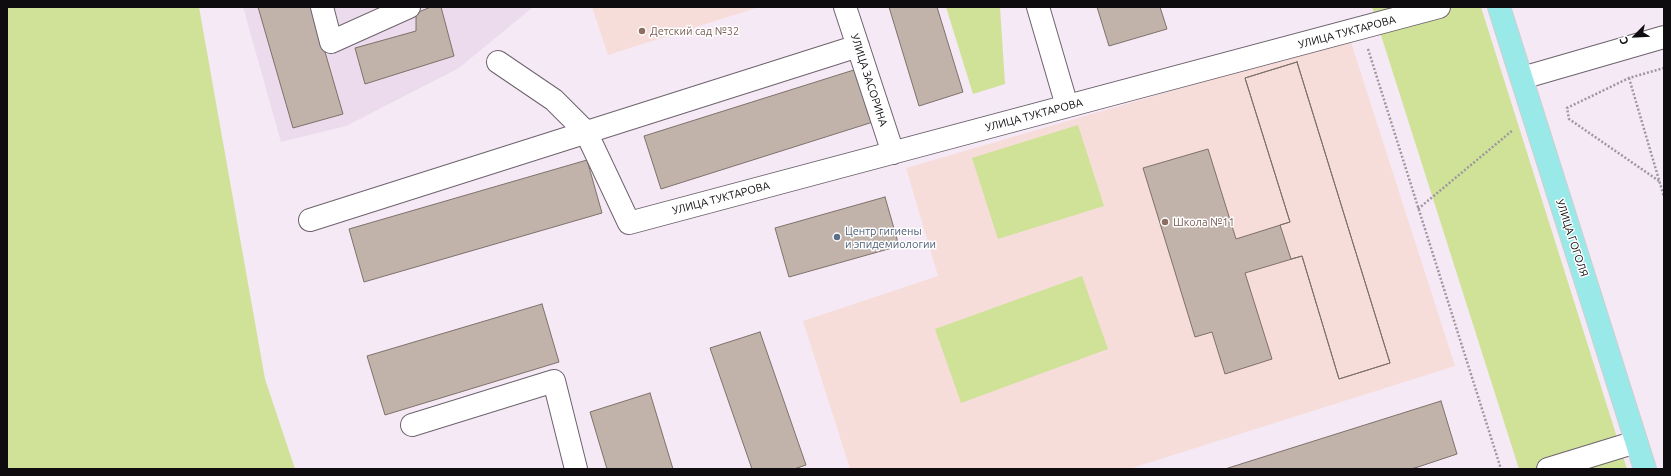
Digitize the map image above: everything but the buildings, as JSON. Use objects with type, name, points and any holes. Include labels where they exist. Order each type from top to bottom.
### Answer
[{"type":"main road","name":"УЛИЦА ГОГОЛЯ","points":[[1499,7],[1645,469]]},
{"type":"street","points":[[322,7],[331,42],[409,7]]},
{"type":"street","name":"УЛИЦА ЗАСОРИНА","points":[[845,7],[893,153]]},
{"type":"street","points":[[1038,7],[1067,106]]},
{"type":"street","name":"УЛИЦА ТУКТАРОВА","points":[[586,132],[629,223],[1439,7]]},
{"type":"street","points":[[1522,78],[1664,37]]},
{"type":"street","points":[[310,220],[858,46]]},
{"type":"street","points":[[498,62],[554,100],[586,132]]},
{"type":"street","points":[[412,425],[554,381],[576,469]]},
{"type":"street","points":[[1548,469],[1636,442]]},
{"type":"path","points":[[1361,28],[1501,469]]},
{"type":"path","points":[[1659,181],[1568,119],[1567,108],[1630,78],[1664,68]]},
{"type":"path","points":[[1630,78],[1664,197]]},
{"type":"path","points":[[1418,209],[1514,130]]},
{"type":"shaded area","points":[[243,7],[533,7],[459,68],[346,126],[281,142]]},
{"type":"shaded area","name":"Детский сад №32","points":[[592,7],[759,7],[608,55]]},
{"type":"shaded area","name":"Школа №11","points":[[1350,39],[1455,366],[1129,469],[850,469],[803,321],[938,276],[906,168]]},
{"type":"green space","points":[[7,7],[199,7],[265,379],[295,469],[7,469]]},
{"type":"green space","points":[[946,7],[1000,7],[1005,84],[973,94]]},
{"type":"green space","points":[[1372,7],[1481,7],[1627,469],[1519,469]]},
{"type":"green space","points":[[1078,125],[1104,206],[998,239],[972,158]]},
{"type":"green space","points":[[1082,276],[1108,349],[961,403],[935,329]]},
{"type":"place","name":"Детский сад №32","points":[[642,31]]},
{"type":"place","name":"Школа №11","points":[[1165,222]]},
{"type":"place","name":"Центр гигиены и эпидемиологии","points":[[837,237]]}]
